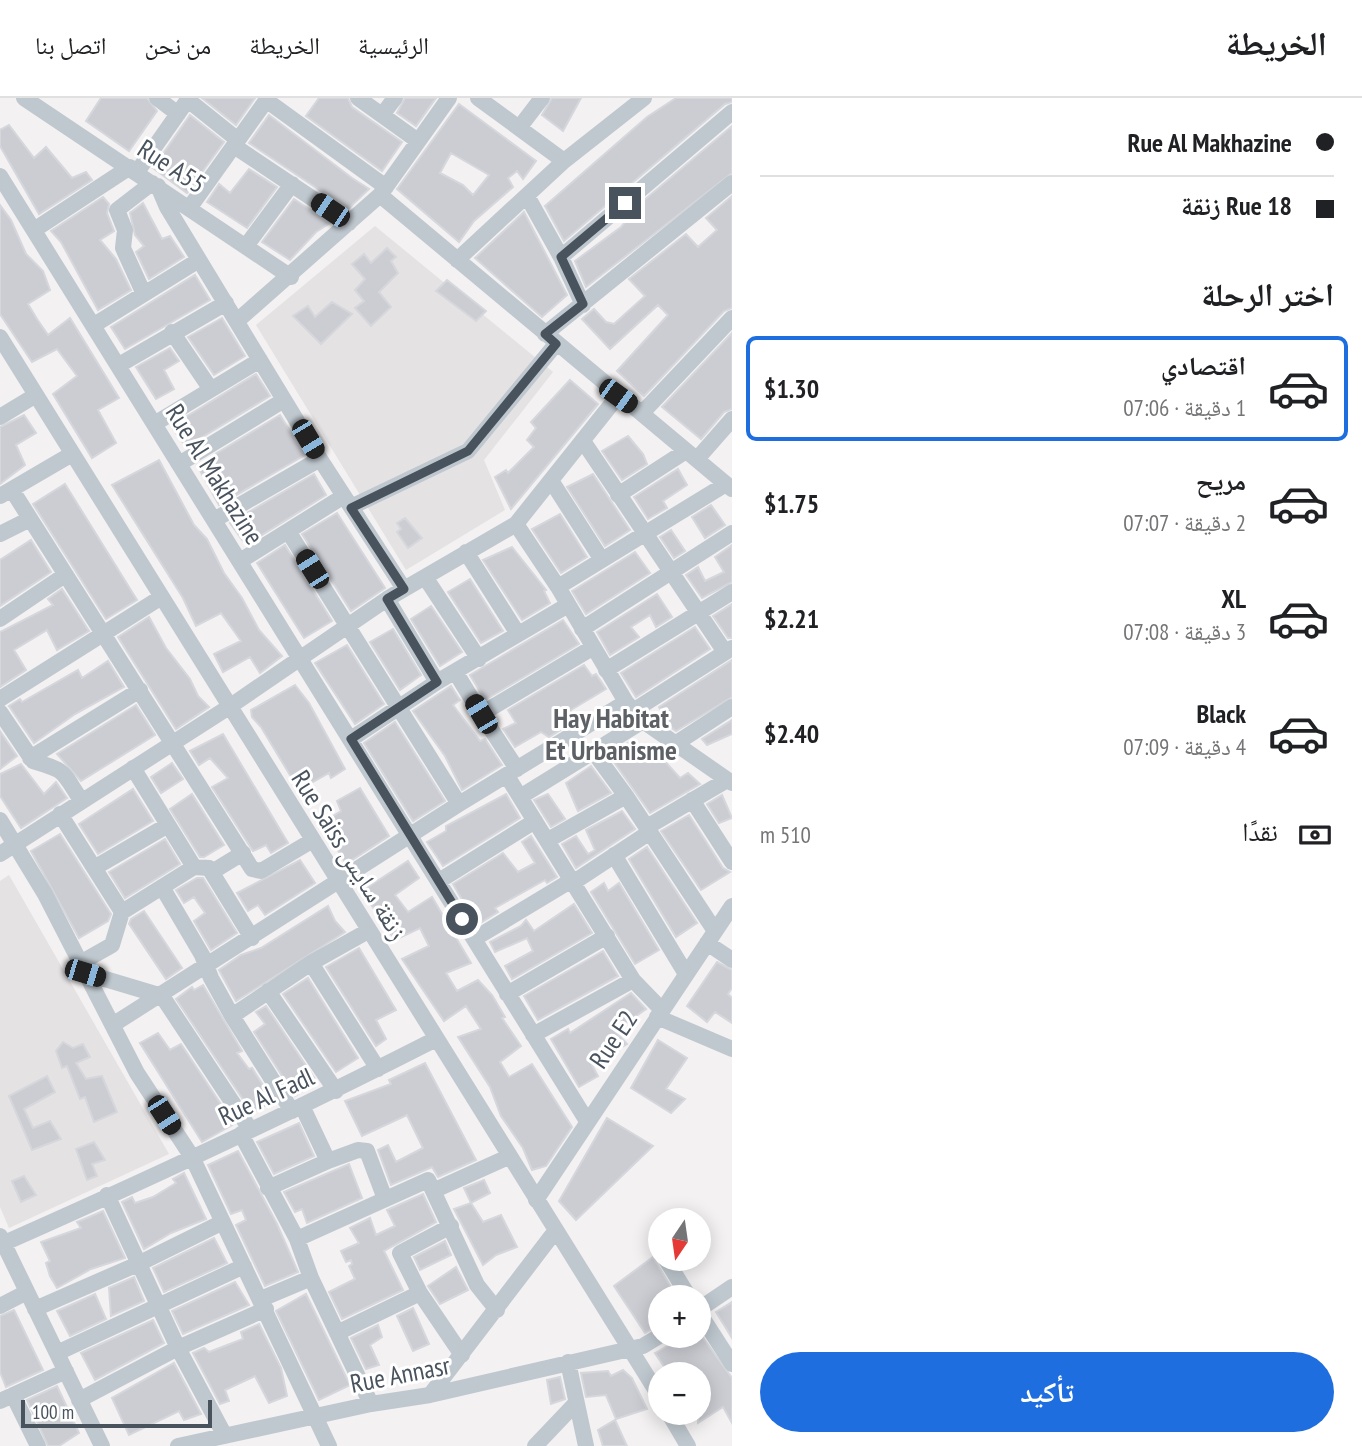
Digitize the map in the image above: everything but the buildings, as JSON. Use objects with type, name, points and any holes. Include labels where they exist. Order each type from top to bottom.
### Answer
[{"type":"street","name":"Rue A55","points":[[24,98],[190,206],[291,277]]},
{"type":"street","points":[[157,98],[178,114]]},
{"type":"street","points":[[358,98],[418,141]]},
{"type":"street","points":[[382,115],[395,98]]},
{"type":"street","points":[[237,321],[291,277],[383,191],[449,98]]},
{"type":"street","points":[[478,98],[564,161]]},
{"type":"street","points":[[519,128],[542,98]]},
{"type":"street","points":[[457,260],[564,161],[644,98]]},
{"type":"street","points":[[34,230],[133,170],[189,99],[236,143],[349,223]]},
{"type":"street","points":[[190,206],[267,99],[383,191],[457,260],[729,487],[644,534],[558,587]]},
{"type":"street","points":[[561,257],[732,113]]},
{"type":"street","name":"Rue Al Makhazine","points":[[0,176],[587,1121]]},
{"type":"street","points":[[240,561],[288,531],[348,502],[468,451],[551,339],[583,304],[732,183]]},
{"type":"street","points":[[144,292],[123,248],[125,230],[117,210],[155,184],[284,400],[404,589]]},
{"type":"street","points":[[246,246],[292,184]]},
{"type":"street","points":[[527,197],[561,257],[583,304]]},
{"type":"street","points":[[94,325],[199,260]]},
{"type":"street","points":[[119,365],[226,303]]},
{"type":"street","points":[[642,414],[732,318]]},
{"type":"street","points":[[172,332],[210,388]]},
{"type":"street","name":"Rue Saiss زنقة سايس","points":[[0,337],[508,1157],[648,1376]]},
{"type":"street","points":[[154,424],[260,360]]},
{"type":"street","points":[[0,417],[36,395]]},
{"type":"street","points":[[0,854],[229,707],[387,599],[516,524],[618,396]]},
{"type":"street","points":[[179,464],[284,400]]},
{"type":"street","points":[[618,495],[691,455],[732,419]]},
{"type":"street","points":[[114,1024],[207,968],[459,804],[512,772],[634,711],[729,650],[644,534],[583,441]]},
{"type":"street","points":[[72,454],[6,493],[30,519],[174,742],[252,869],[261,871],[313,840]]},
{"type":"street","points":[[214,520],[320,458]]},
{"type":"street","points":[[552,482],[602,560]]},
{"type":"street","points":[[0,534],[30,519]]},
{"type":"street","points":[[474,939],[614,855],[692,800],[730,781],[675,744],[634,711],[516,524]]},
{"type":"street","points":[[288,531],[459,804]]},
{"type":"street","points":[[582,629],[732,533]]},
{"type":"street","points":[[466,552],[518,634]]},
{"type":"street","points":[[0,618],[65,575]]},
{"type":"street","points":[[425,577],[478,659]]},
{"type":"street","points":[[606,670],[732,592]]},
{"type":"street","points":[[0,699],[160,598]]},
{"type":"street","points":[[387,599],[437,682]]},
{"type":"street","points":[[351,739],[437,682],[568,605]]},
{"type":"street","points":[[481,714],[592,648]]},
{"type":"street","points":[[456,673],[512,772],[520,797],[633,980],[660,1014],[732,1049]]},
{"type":"street","points":[[30,758],[140,690]]},
{"type":"street","points":[[675,744],[732,707]]},
{"type":"street","points":[[520,797],[593,751],[634,711]]},
{"type":"street","points":[[0,712],[30,758],[36,763],[57,767],[81,800]]},
{"type":"street","points":[[593,751],[649,830],[711,937],[732,960]]},
{"type":"street","points":[[133,768],[194,867]]},
{"type":"street","points":[[548,840],[626,796]]},
{"type":"street","points":[[692,800],[732,862]]},
{"type":"street","points":[[60,814],[121,912]]},
{"type":"street","points":[[0,820],[114,1024],[137,1073],[192,1157],[329,1446]]},
{"type":"street","points":[[439,881],[535,821]]},
{"type":"street","points":[[94,868],[167,825]]},
{"type":"street","points":[[212,872],[243,853]]},
{"type":"street","points":[[614,855],[686,974]]},
{"type":"street","points":[[83,968],[112,945],[121,912],[194,867],[205,866],[212,872],[252,938]]},
{"type":"street","points":[[162,887],[232,1016],[298,1110],[328,1161]]},
{"type":"street","name":"Rue E2","points":[[536,1200],[732,906]]},
{"type":"street","points":[[232,1016],[311,963],[368,931]]},
{"type":"street","points":[[507,994],[607,936]]},
{"type":"street","points":[[311,963],[378,1069]]},
{"type":"street","points":[[83,968],[162,996],[246,1131],[268,1188],[297,1238],[312,1278],[371,1404]]},
{"type":"street","points":[[533,1035],[633,980]]},
{"type":"street","points":[[268,991],[336,1091]]},
{"type":"street","name":"Rue Al Fadl","points":[[1,1242],[298,1110],[436,1039]]},
{"type":"street","points":[[268,1188],[358,1150],[367,1151],[386,1199]]},
{"type":"street","points":[[435,1190],[508,1157]]},
{"type":"street","points":[[297,1238],[428,1180],[435,1190],[477,1285],[497,1310]]},
{"type":"street","points":[[107,1195],[178,1348],[225,1436]]},
{"type":"street","points":[[35,1309],[138,1264],[223,1222]]},
{"type":"street","points":[[451,1226],[400,1253],[420,1293],[462,1355]]},
{"type":"street","points":[[430,1395],[556,1230]]},
{"type":"street","points":[[1,1242],[102,1446]]},
{"type":"street","points":[[57,1353],[244,1266]]},
{"type":"street","points":[[79,1400],[312,1278]]},
{"type":"street","points":[[711,1301],[732,1287]]},
{"type":"street","points":[[0,1306],[27,1292]]},
{"type":"street","points":[[337,1333],[420,1293]]},
{"type":"street","points":[[711,1331],[732,1364]]},
{"type":"street","name":"Rue Annasr","points":[[178,1446],[315,1415],[430,1395],[648,1343]]},
{"type":"street","points":[[568,1362],[586,1446]]},
{"type":"street","points":[[38,1446],[4,1396],[66,1371]]},
{"type":"street","points":[[535,1446],[575,1404]]},
{"type":"street","points":[[676,1425],[688,1446]]},
{"type":"shaded area","points":[[375,226],[553,372],[484,460],[505,510],[406,570],[256,325]]},
{"type":"shaded area","points":[[9,875],[169,1154],[9,1228],[0,1207],[0,881]]},
{"type":"district","name":"Hay Habitat Et Urbanisme","points":[[611,733]]},
{"type":"route","points":[[462,919],[351,739],[437,682],[387,599],[404,589],[351,508],[433,471],[468,451],[556,344],[545,334],[583,304],[561,257],[625,203]]}]
